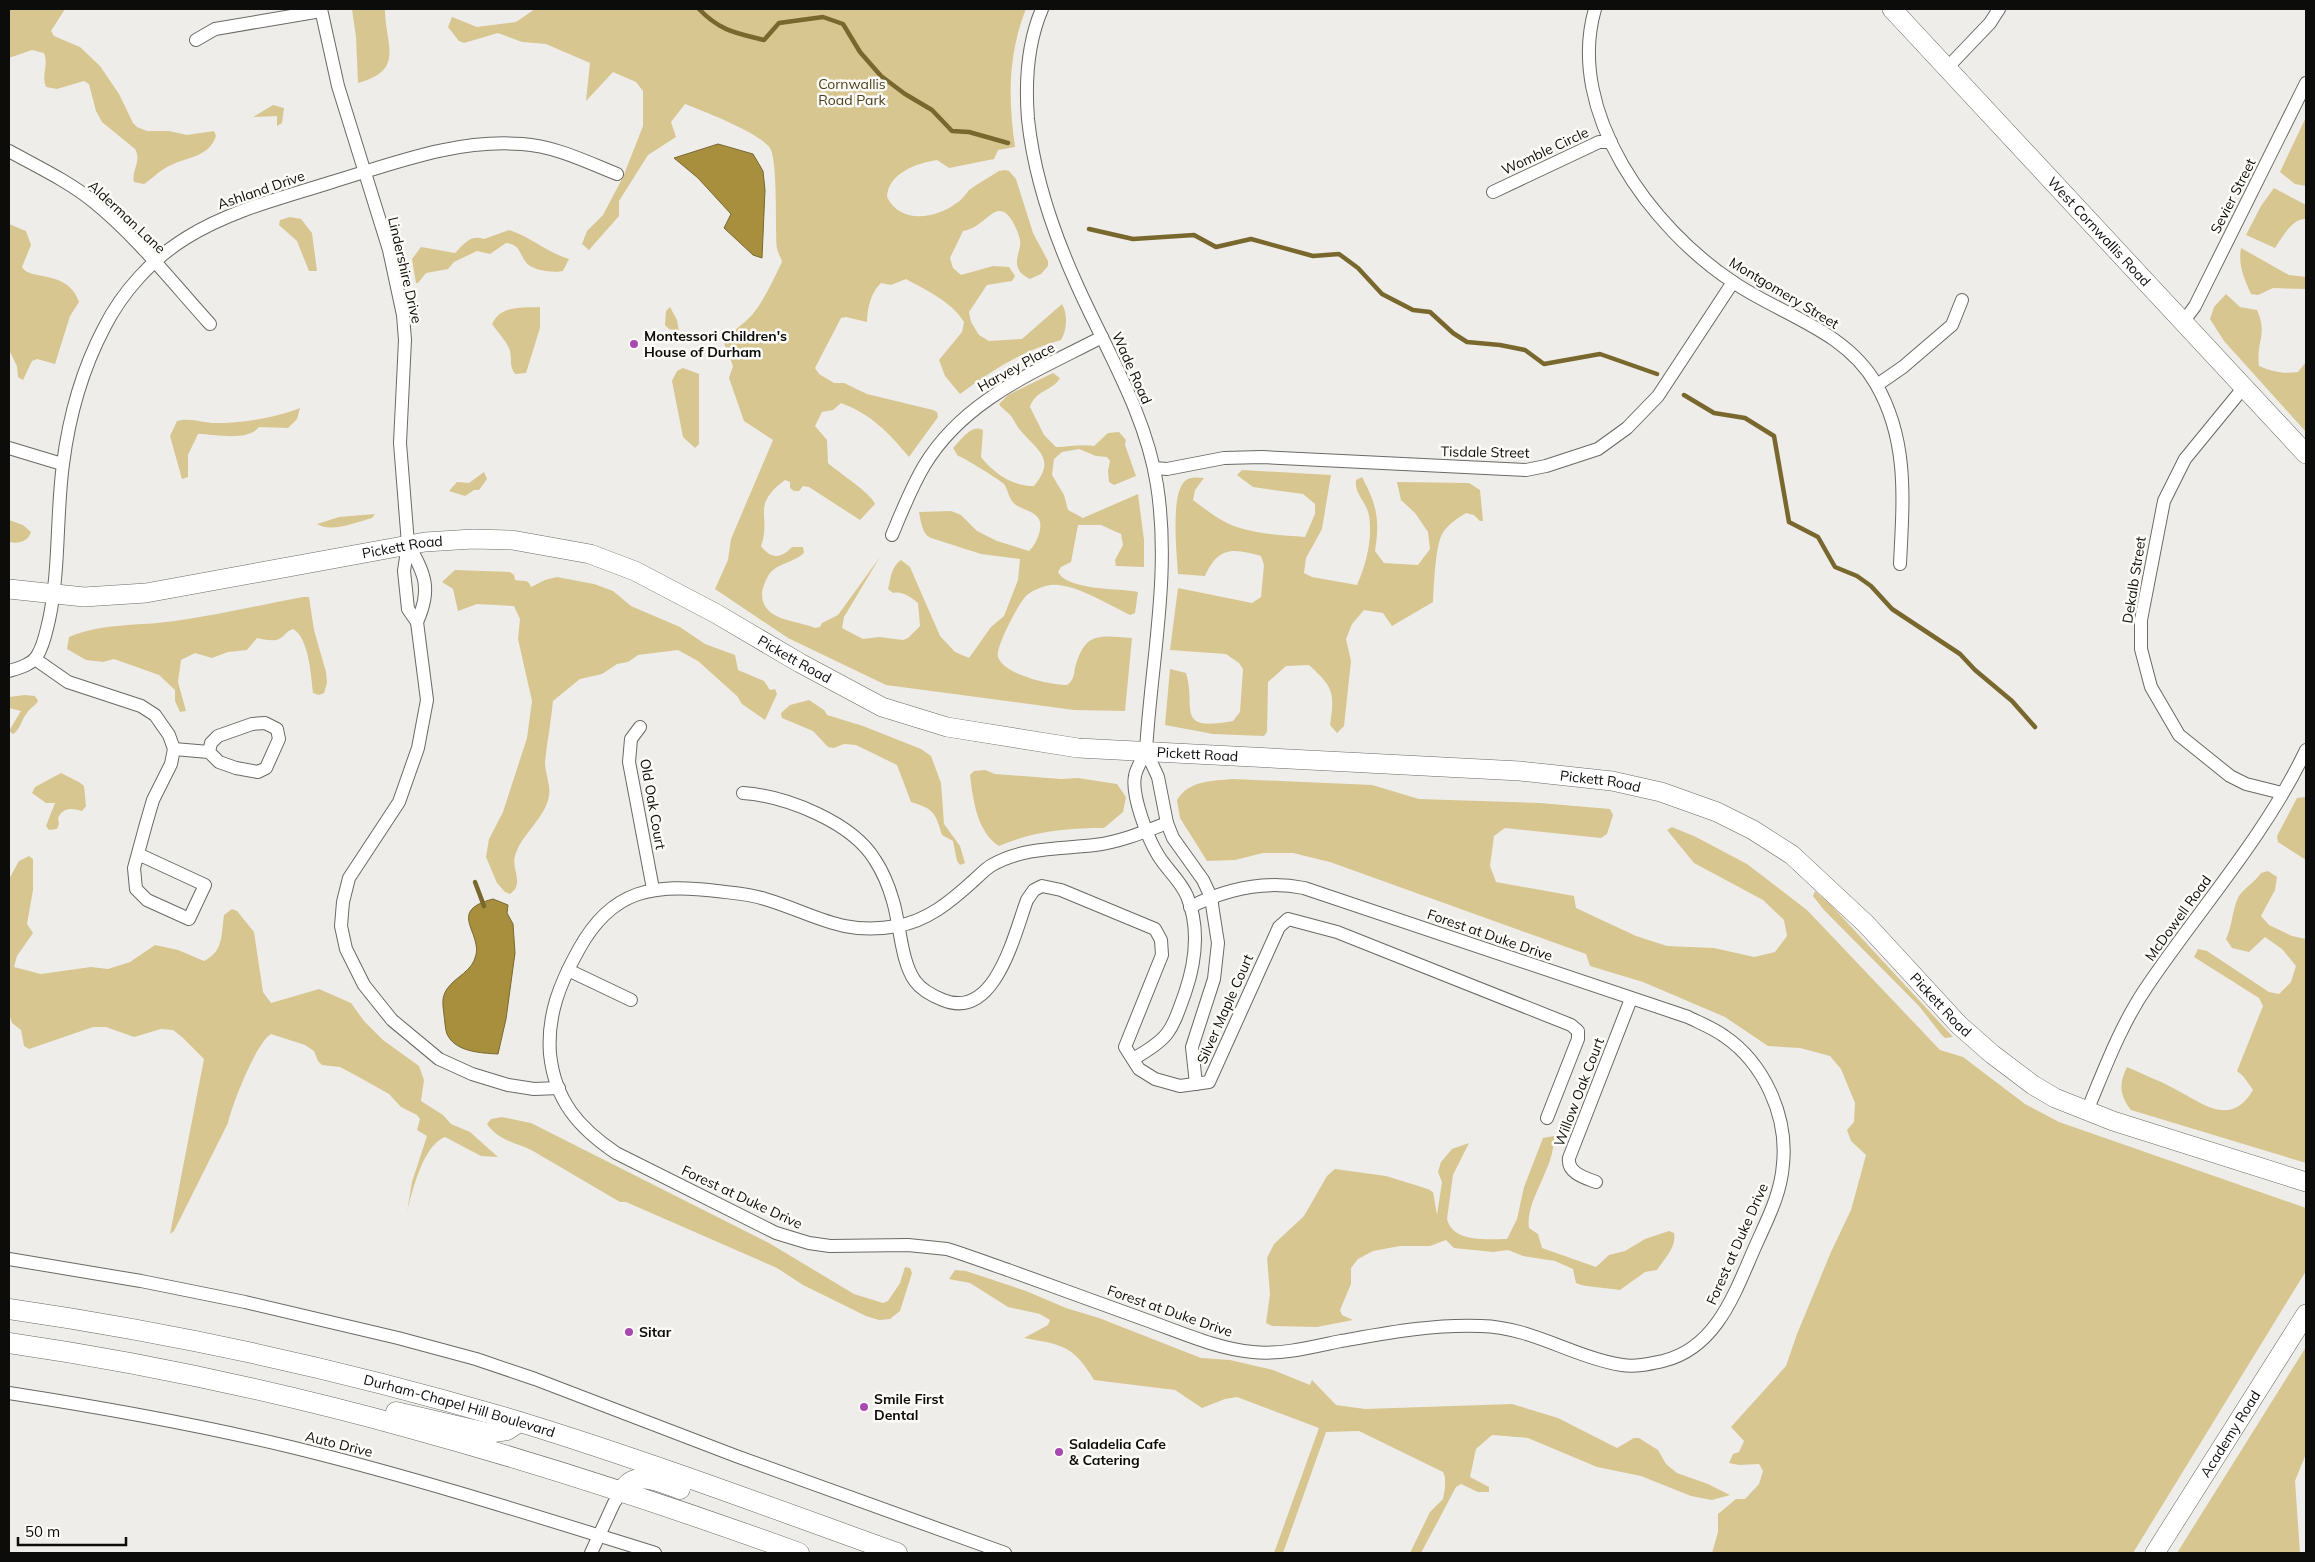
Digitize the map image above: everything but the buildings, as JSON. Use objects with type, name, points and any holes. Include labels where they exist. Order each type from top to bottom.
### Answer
[{"type":"main road","name":"Durham-Chapel Hill Boulevard","points":[[9,1309],[125,1327],[243,1350],[333,1371],[519,1422],[694,1479],[897,1553]]},
{"type":"main road","points":[[9,1343],[160,1370],[320,1404],[518,1459],[678,1509],[799,1553]]},
{"type":"main road","points":[[320,1404],[387,1410],[488,1433],[507,1430],[519,1422]]},
{"type":"main road","points":[[622,1492],[626,1484],[634,1479],[649,1479],[839,1543],[852,1546],[873,1544]]},
{"type":"street","name":"Wade Road","points":[[1042,9],[1032,36],[1026,71],[1030,133],[1042,196],[1055,235],[1102,337],[1147,442],[1154,468],[1161,522],[1162,568],[1146,751]]},
{"type":"street","name":"Montgomery Street","points":[[1595,9],[1589,45],[1590,73],[1600,115],[1611,142],[1628,172],[1669,226],[1708,263],[1733,282],[1819,329],[1861,363],[1877,385],[1896,436],[1903,470],[1900,564]]},
{"type":"street","name":"West Cornwallis Road","points":[[1892,9],[2306,454]]},
{"type":"street","points":[[1948,67],[1990,24],[1999,9]]},
{"type":"street","points":[[196,40],[215,29],[321,10]]},
{"type":"street","name":"Lindershire Drive","points":[[321,10],[338,86],[389,250],[404,326],[400,443],[408,544]]},
{"type":"street","name":"Sevier Street","points":[[2184,321],[2195,306],[2306,83]]},
{"type":"street","name":"Womble Circle","points":[[1493,192],[1599,142],[1611,142]]},
{"type":"street","name":"Ashland Drive","points":[[35,658],[44,640],[54,595],[62,464],[70,420],[88,360],[105,325],[135,283],[154,262],[185,239],[229,215],[432,152],[494,143],[525,144],[548,149],[617,174]]},
{"type":"street","name":"Alderman Lane","points":[[9,151],[54,175],[95,203],[154,262],[210,324]]},
{"type":"street","name":"Tisdale Street","points":[[1154,468],[1167,469],[1224,458],[1262,457],[1526,470],[1586,454],[1598,449],[1627,428],[1648,408],[1733,282]]},
{"type":"street","points":[[1877,385],[1910,362],[1952,324],[1962,300]]},
{"type":"street","name":"Harvey Place","points":[[892,535],[911,489],[925,464],[962,420],[983,401],[1007,386],[1102,337]]},
{"type":"street","name":"Dekalb Street","points":[[2244,386],[2185,459],[2164,501],[2141,620],[2141,649],[2150,687],[2179,735],[2230,776],[2246,784],[2282,793]]},
{"type":"street","points":[[9,448],[62,464]]},
{"type":"street","name":"Pickett Road","points":[[9,589],[84,597],[146,593],[408,544],[473,539],[512,540],[590,554],[635,570],[707,608],[840,686],[882,707],[916,719],[987,735],[1078,748],[1520,771],[1612,781],[1688,800],[1753,830],[1792,855],[1866,924],[1941,1006],[1992,1054],[2040,1089],[2087,1111],[2306,1182]]},
{"type":"street","points":[[408,544],[422,569],[427,592],[417,622],[427,700],[418,748],[399,802],[349,878],[343,902],[341,926],[346,949],[364,985],[392,1020],[439,1059],[472,1074],[508,1085],[534,1089],[559,1088]]},
{"type":"street","points":[[408,544],[404,571],[406,594],[408,609],[417,622]]},
{"type":"street","points":[[406,594],[427,592]]},
{"type":"street","points":[[9,671],[26,666],[35,658],[68,682],[128,700],[155,715],[169,735],[174,749],[171,764],[153,800],[134,868],[136,888],[147,900],[190,919],[204,885],[138,854]]},
{"type":"street","points":[[174,749],[209,752],[219,762],[236,768],[258,772],[266,768],[279,739],[277,729],[265,723],[252,724],[218,736],[211,743],[209,752]]},
{"type":"street","name":"Old Oak Court","points":[[640,727],[631,739],[628,762],[653,889]]},
{"type":"street","name":"McDowell Road","points":[[2087,1111],[2116,1040],[2138,1001],[2244,854],[2306,750]]},
{"type":"street","points":[[744,793],[778,798],[794,804],[830,822],[857,840],[875,859],[885,879],[893,901],[908,964],[915,981],[930,996],[952,1004],[972,1001],[990,990],[999,973],[1027,900],[1034,890],[1042,886],[1061,890],[1155,929],[1161,940],[1162,955],[1125,1047],[1139,1069],[1155,1078],[1180,1086],[1196,1084],[1192,1047],[1214,979],[1218,943],[1211,897],[1203,880],[1173,838],[1167,824],[1158,777],[1146,751]]},
{"type":"street","points":[[1133,1058],[1155,1046],[1173,1028],[1191,976],[1195,950],[1195,930],[1190,907],[1179,880],[1158,855],[1140,810],[1135,775],[1146,751]]},
{"type":"street","name":"Forest at Duke Drive","points":[[1167,824],[1097,845],[1039,850],[1017,855],[992,865],[946,906],[921,919],[899,926],[872,929],[846,928],[752,896],[682,888],[653,889],[636,894],[623,901],[599,920],[584,939],[568,970],[554,1005],[550,1022],[551,1058],[559,1088],[580,1125],[591,1136],[616,1153],[776,1233],[809,1243],[830,1246],[916,1245],[947,1249],[1188,1335],[1250,1352],[1289,1351],[1404,1330],[1454,1325],[1496,1326],[1540,1337],[1600,1359],[1622,1364],[1646,1365],[1670,1359],[1694,1348],[1718,1323],[1733,1298],[1776,1199],[1782,1175],[1784,1150],[1780,1120],[1767,1086],[1744,1053],[1724,1035],[1688,1016],[1631,999],[1304,888],[1278,884],[1253,886],[1211,897],[1190,907]]},
{"type":"street","name":"Silver Maple Court","points":[[1196,1084],[1209,1082],[1279,927],[1288,919],[1337,932],[1572,1025],[1578,1031],[1578,1039],[1548,1118]]},
{"type":"street","points":[[568,970],[631,1000]]},
{"type":"street","name":"Willow Oak Court","points":[[1596,1182],[1571,1170],[1568,1164],[1569,1158],[1631,999]]},
{"type":"street","points":[[9,1259],[141,1281],[245,1302],[469,1357],[543,1382],[736,1456],[1005,1553]]},
{"type":"street","name":"Academy Road","points":[[2154,1553],[2306,1314]]},
{"type":"street","name":"Auto Drive","points":[[9,1393],[150,1417],[294,1448],[415,1479],[655,1553]]},
{"type":"street","points":[[591,1553],[614,1504],[622,1492]]},
{"type":"green space","points":[[9,9],[65,9],[51,31],[54,36],[80,47],[100,66],[119,94],[133,123],[137,127],[147,131],[169,131],[187,135],[214,131],[216,136],[213,143],[202,153],[164,169],[144,184],[134,182],[137,153],[135,149],[102,122],[96,111],[89,84],[84,81],[57,89],[46,87],[44,79],[46,61],[44,53],[32,50],[9,58]]},
{"type":"green space","points":[[352,9],[385,9],[390,55],[388,63],[382,71],[373,78],[358,83],[356,37]]},
{"type":"green space","name":"Cornwallis Road Park","points":[[535,9],[1026,9],[1016,43],[1011,77],[1011,112],[1015,147],[998,150],[994,159],[949,168],[937,160],[913,167],[892,182],[887,197],[900,212],[909,215],[918,216],[938,213],[957,203],[969,190],[999,171],[1009,171],[1016,179],[1033,233],[1048,261],[1048,266],[1041,274],[1030,279],[1021,273],[1017,266],[1020,240],[1010,217],[999,211],[991,214],[969,230],[963,231],[950,258],[953,268],[961,275],[993,266],[1009,267],[1015,276],[1012,281],[987,285],[969,312],[971,322],[979,335],[989,341],[1022,339],[1062,304],[1066,317],[1066,327],[1063,336],[1061,340],[1047,344],[1008,362],[960,394],[945,376],[939,360],[962,332],[964,322],[952,308],[930,292],[906,279],[891,285],[881,283],[870,301],[867,322],[846,317],[841,318],[815,368],[819,374],[834,383],[844,383],[867,394],[933,410],[937,412],[938,417],[909,457],[879,425],[852,407],[841,403],[833,410],[822,412],[815,426],[827,440],[828,463],[861,489],[875,504],[860,520],[809,487],[803,486],[799,491],[794,491],[790,488],[790,482],[785,480],[774,489],[765,504],[764,536],[761,546],[769,554],[776,556],[788,551],[792,547],[803,547],[804,553],[770,573],[763,589],[763,603],[774,615],[781,618],[815,628],[820,627],[822,623],[838,615],[880,557],[844,617],[842,628],[863,639],[879,637],[903,640],[908,638],[920,626],[918,603],[906,595],[893,593],[888,589],[893,569],[901,560],[910,567],[940,636],[955,652],[969,658],[991,627],[1004,616],[1018,580],[1020,559],[981,554],[931,538],[924,531],[919,512],[951,511],[961,515],[977,531],[997,541],[1029,551],[1031,549],[1039,534],[1039,519],[1013,503],[1004,484],[958,456],[953,448],[963,437],[979,428],[983,430],[981,457],[986,463],[1004,478],[1018,484],[1034,486],[1044,469],[1042,456],[999,404],[1008,395],[1053,373],[1060,378],[1053,386],[1036,397],[1030,407],[1044,435],[1056,447],[1094,446],[1108,433],[1119,432],[1126,440],[1125,445],[1136,476],[1114,485],[1109,482],[1108,471],[1110,461],[1107,457],[1096,456],[1079,449],[1062,452],[1054,459],[1052,475],[1064,495],[1068,510],[1083,518],[1138,494],[1144,540],[1144,567],[1116,566],[1115,560],[1123,545],[1121,534],[1101,525],[1078,525],[1071,562],[1061,567],[1058,572],[1072,583],[1083,586],[1138,592],[1135,613],[1130,615],[1070,587],[1051,585],[1039,588],[1023,599],[1000,644],[998,657],[1009,669],[1018,674],[1040,681],[1067,685],[1073,678],[1083,647],[1089,642],[1095,638],[1102,637],[1132,638],[1125,711],[1074,710],[886,685],[788,638],[715,589],[728,560],[731,539],[773,440],[744,421],[729,378],[733,366],[724,343],[757,309],[782,262],[777,248],[773,155],[770,148],[755,136],[685,104],[671,122],[676,137],[648,155],[619,201],[619,216],[589,250],[582,244],[587,231],[603,215],[623,177],[643,126],[643,91],[636,82],[613,72],[586,101],[590,63],[546,44],[522,42],[498,33],[464,43],[459,41],[448,27],[452,17],[477,27],[516,22]]},
{"type":"green space","points":[[273,105],[284,108],[282,123],[277,126],[277,116],[253,117]]},
{"type":"green space","points":[[2306,117],[2306,186],[2295,184],[2280,172]]},
{"type":"green space","points":[[2274,188],[2306,205],[2306,219],[2292,225],[2275,248],[2246,235],[2261,206]]},
{"type":"green space","points":[[290,217],[301,219],[312,233],[317,271],[309,271],[297,241],[279,225],[280,220]]},
{"type":"green space","points":[[9,224],[26,231],[31,245],[22,267],[32,274],[58,280],[74,292],[79,302],[70,316],[55,364],[37,359],[32,361],[23,380],[18,377],[17,366],[9,350]]},
{"type":"green space","points":[[509,230],[569,259],[563,271],[554,272],[532,267],[525,261],[514,245],[506,243],[490,254],[477,251],[454,262],[448,269],[426,273],[416,283],[412,259],[421,247],[455,253],[464,243],[471,239],[484,239]]},
{"type":"green space","points":[[2241,248],[2289,275],[2306,277],[2306,289],[2273,288],[2258,295],[2251,294],[2241,266]]},
{"type":"green space","points":[[2226,294],[2240,307],[2257,310],[2262,326],[2259,366],[2278,372],[2293,373],[2298,372],[2306,362],[2306,432],[2224,341],[2210,319],[2214,307]]},
{"type":"green space","points":[[540,307],[540,328],[526,373],[515,374],[511,365],[509,347],[492,324],[501,313],[506,311]]},
{"type":"green space","points":[[670,307],[677,320],[679,331],[669,329],[665,325],[666,311]]},
{"type":"green space","points":[[683,368],[699,374],[699,444],[695,448],[683,437],[672,381],[677,371]]},
{"type":"green space","points":[[300,408],[297,419],[288,428],[259,427],[254,432],[239,436],[198,434],[188,455],[188,477],[182,479],[170,436],[177,421],[236,422],[269,417]]},
{"type":"green space","points":[[1242,470],[1331,475],[1322,529],[1306,558],[1304,573],[1312,577],[1357,585],[1368,551],[1370,524],[1368,511],[1357,490],[1356,480],[1362,477],[1371,496],[1377,521],[1375,551],[1384,563],[1418,565],[1430,549],[1428,532],[1415,513],[1401,500],[1397,482],[1469,483],[1480,490],[1483,521],[1480,521],[1474,515],[1466,513],[1449,526],[1441,537],[1436,565],[1433,602],[1392,626],[1383,613],[1364,610],[1352,624],[1346,639],[1351,661],[1344,726],[1337,733],[1330,725],[1332,697],[1328,685],[1309,665],[1286,666],[1268,682],[1267,732],[1264,736],[1213,734],[1165,725],[1170,669],[1186,673],[1191,714],[1195,720],[1214,724],[1233,721],[1240,712],[1243,669],[1239,663],[1226,654],[1170,650],[1178,588],[1252,603],[1261,597],[1264,565],[1261,556],[1235,551],[1221,554],[1215,559],[1205,576],[1178,574],[1176,511],[1180,488],[1187,479],[1204,478],[1195,490],[1193,500],[1224,522],[1266,534],[1305,537],[1315,514],[1315,504],[1303,494],[1253,487],[1237,475]]},
{"type":"green space","points":[[484,472],[487,479],[479,490],[474,490],[465,496],[449,491],[457,482],[469,483]]},
{"type":"green space","points":[[375,514],[372,518],[344,526],[329,527],[317,524],[339,517]]},
{"type":"green space","points":[[9,520],[23,525],[31,532],[28,538],[16,543],[9,542]]},
{"type":"green space","points":[[455,570],[510,572],[514,575],[515,580],[527,581],[531,587],[545,580],[557,577],[594,584],[613,591],[631,606],[680,627],[705,644],[735,655],[738,670],[764,681],[770,690],[775,689],[777,694],[765,720],[742,704],[737,696],[698,661],[678,650],[638,655],[628,662],[617,664],[602,674],[580,679],[553,701],[545,762],[549,796],[543,812],[518,848],[514,861],[517,886],[510,894],[505,892],[497,883],[486,857],[489,839],[503,812],[527,738],[532,701],[518,639],[520,619],[514,606],[477,604],[458,611],[453,589],[442,582]]},
{"type":"green space","points":[[309,597],[314,630],[326,672],[327,683],[324,693],[319,695],[313,693],[310,667],[303,640],[293,629],[277,640],[257,638],[247,650],[228,652],[212,658],[195,653],[181,660],[178,682],[186,711],[180,712],[175,701],[175,690],[159,675],[114,659],[103,662],[86,660],[67,649],[69,637],[94,629],[191,619]]},
{"type":"green space","points":[[35,696],[38,701],[28,711],[18,730],[13,734],[9,731],[21,711],[9,708],[9,697]]},
{"type":"green space","points":[[809,700],[824,710],[827,715],[863,726],[921,749],[931,756],[941,783],[944,824],[960,846],[965,863],[960,865],[957,861],[953,841],[942,835],[933,813],[925,807],[911,802],[897,765],[856,745],[844,744],[834,748],[828,747],[813,731],[782,718],[781,713],[790,705]]},
{"type":"green space","points":[[985,770],[995,774],[1061,779],[1078,778],[1117,784],[1126,797],[1123,812],[1104,828],[1051,831],[999,846],[986,833],[981,824],[973,795],[970,775],[974,771]]},
{"type":"green space","points":[[61,773],[84,786],[86,806],[82,811],[65,810],[58,818],[59,824],[57,829],[49,830],[46,826],[55,803],[46,803],[32,793],[35,787]]},
{"type":"green space","points":[[1233,779],[1372,785],[1419,799],[1540,803],[1610,809],[1613,815],[1607,834],[1601,838],[1505,828],[1494,836],[1490,866],[1496,882],[1574,896],[1576,908],[1636,936],[1667,946],[1714,948],[1754,957],[1775,952],[1787,936],[1784,920],[1763,900],[1694,863],[1667,830],[1672,827],[1696,837],[1747,864],[1807,910],[1940,1050],[1963,1057],[2025,1104],[2059,1122],[2306,1208],[2306,1271],[2133,1553],[1712,1553],[1718,1532],[1718,1514],[1736,1499],[1745,1499],[1759,1484],[1763,1471],[1759,1464],[1739,1465],[1729,1463],[1733,1454],[1739,1452],[1744,1441],[1731,1427],[1786,1366],[1797,1334],[1831,1252],[1851,1210],[1866,1155],[1851,1141],[1847,1130],[1854,1122],[1855,1103],[1841,1069],[1830,1056],[1800,1048],[1768,1046],[1725,1017],[1643,982],[1590,966],[1586,954],[1330,862],[1293,853],[1263,853],[1235,860],[1207,861],[1180,818],[1177,800],[1182,793],[1195,785],[1210,781]]},
{"type":"green space","points":[[2306,797],[2306,860],[2278,842],[2277,836],[2297,798]]},
{"type":"green space","points":[[29,856],[33,859],[33,890],[27,924],[33,933],[17,956],[14,967],[41,974],[91,967],[108,969],[130,962],[155,945],[178,950],[204,961],[218,947],[222,936],[224,915],[232,909],[237,911],[254,932],[263,992],[271,1003],[319,989],[351,1003],[364,1021],[383,1040],[419,1066],[424,1080],[421,1101],[443,1115],[451,1124],[470,1132],[498,1157],[481,1156],[445,1137],[430,1149],[415,1182],[407,1212],[412,1182],[427,1136],[417,1130],[420,1119],[417,1115],[401,1107],[389,1094],[340,1067],[322,1065],[314,1051],[305,1045],[271,1034],[252,1061],[239,1089],[228,1123],[174,1231],[170,1234],[204,1059],[173,1030],[161,1029],[134,1037],[106,1027],[93,1027],[29,1049],[24,1046],[21,1030],[12,1023],[9,1014],[9,879],[19,861]]},
{"type":"green space","points":[[2268,871],[2277,877],[2275,890],[2261,916],[2269,925],[2292,936],[2306,939],[2306,1163],[2131,1110],[2122,1094],[2123,1078],[2127,1067],[2162,1082],[2215,1109],[2235,1108],[2244,1102],[2253,1090],[2237,1071],[2263,1006],[2259,998],[2194,957],[2198,949],[2207,951],[2269,992],[2279,994],[2291,982],[2296,966],[2282,949],[2265,937],[2249,952],[2232,948],[2226,939],[2239,896],[2261,873]]},
{"type":"green space","points":[[1815,891],[1832,906],[1953,1037],[1945,1038],[1941,1034],[1919,1006],[1824,910],[1813,896]]},
{"type":"green space","points":[[502,1117],[531,1123],[769,1243],[854,1294],[883,1303],[888,1301],[900,1283],[905,1267],[910,1268],[912,1273],[900,1311],[890,1319],[879,1320],[866,1316],[803,1285],[777,1268],[626,1202],[620,1202],[533,1151],[496,1134],[487,1124],[491,1119]]},
{"type":"green space","points":[[1554,1136],[1550,1160],[1535,1195],[1529,1217],[1529,1228],[1538,1234],[1542,1248],[1596,1267],[1609,1255],[1625,1251],[1645,1239],[1669,1231],[1674,1233],[1674,1243],[1657,1270],[1645,1272],[1620,1290],[1576,1283],[1573,1269],[1555,1261],[1523,1256],[1508,1250],[1493,1252],[1454,1248],[1446,1240],[1430,1246],[1400,1246],[1373,1251],[1358,1259],[1351,1268],[1351,1284],[1340,1310],[1342,1315],[1353,1320],[1317,1327],[1272,1326],[1266,1323],[1270,1294],[1267,1258],[1274,1244],[1304,1216],[1327,1176],[1335,1169],[1386,1176],[1428,1189],[1433,1192],[1437,1215],[1442,1182],[1438,1172],[1441,1162],[1452,1149],[1469,1143],[1453,1175],[1447,1219],[1450,1227],[1463,1236],[1472,1238],[1507,1239],[1517,1219],[1524,1187],[1543,1138]]},
{"type":"green space","points":[[955,1270],[966,1271],[1026,1291],[1066,1308],[1099,1318],[1201,1358],[1230,1360],[1273,1370],[1310,1385],[1312,1380],[1336,1405],[1365,1409],[1512,1404],[1558,1418],[1617,1448],[1634,1438],[1639,1438],[1658,1450],[1666,1464],[1677,1473],[1708,1484],[1730,1495],[1712,1500],[1691,1496],[1641,1476],[1597,1467],[1528,1438],[1492,1435],[1476,1449],[1470,1477],[1489,1487],[1489,1492],[1478,1492],[1461,1484],[1456,1487],[1421,1553],[1410,1553],[1430,1512],[1443,1499],[1445,1477],[1443,1472],[1359,1431],[1326,1432],[1283,1553],[1274,1553],[1319,1428],[1237,1397],[1225,1399],[1202,1408],[1175,1390],[1094,1380],[1080,1360],[1066,1348],[1024,1338],[1048,1325],[1050,1320],[1040,1314],[1008,1307],[970,1283],[949,1279]]},
{"type":"green space","points":[[2306,1347],[2306,1454],[2295,1481],[2300,1553],[2177,1553]]},
{"type":"shaded area","points":[[718,144],[753,154],[763,171],[765,190],[762,258],[753,255],[724,228],[731,214],[698,178],[674,158]]},
{"type":"shaded area","points":[[493,899],[508,905],[507,913],[513,924],[515,953],[506,1019],[498,1054],[469,1050],[456,1045],[447,1034],[443,1005],[447,989],[471,966],[476,955],[476,946],[469,922],[472,909],[479,904]]},
{"type":"waterway","points":[[699,9],[721,27],[764,40],[779,23],[823,17],[843,24],[860,52],[881,76],[905,94],[932,110],[952,131],[969,132],[1008,143]]},
{"type":"waterway","points":[[1089,229],[1133,239],[1194,235],[1216,247],[1251,239],[1313,256],[1339,254],[1358,268],[1382,294],[1413,310],[1430,312],[1453,333],[1467,342],[1500,345],[1525,350],[1544,364],[1600,354],[1657,374]]},
{"type":"waterway","points":[[1684,395],[1714,413],[1745,418],[1774,436],[1789,522],[1818,537],[1835,567],[1857,576],[1871,586],[1892,609],[1960,654],[1975,670],[2012,701],[2035,727]]},
{"type":"waterway","points":[[475,882],[484,906]]},
{"type":"place","name":"Montessori Children's House of Durham","points":[[634,344]]},
{"type":"place","name":"Sitar","points":[[629,1332]]},
{"type":"place","name":"Smile First Dental","points":[[864,1407]]},
{"type":"place","name":"Saladelia Cafe & Catering","points":[[1059,1452]]}]
